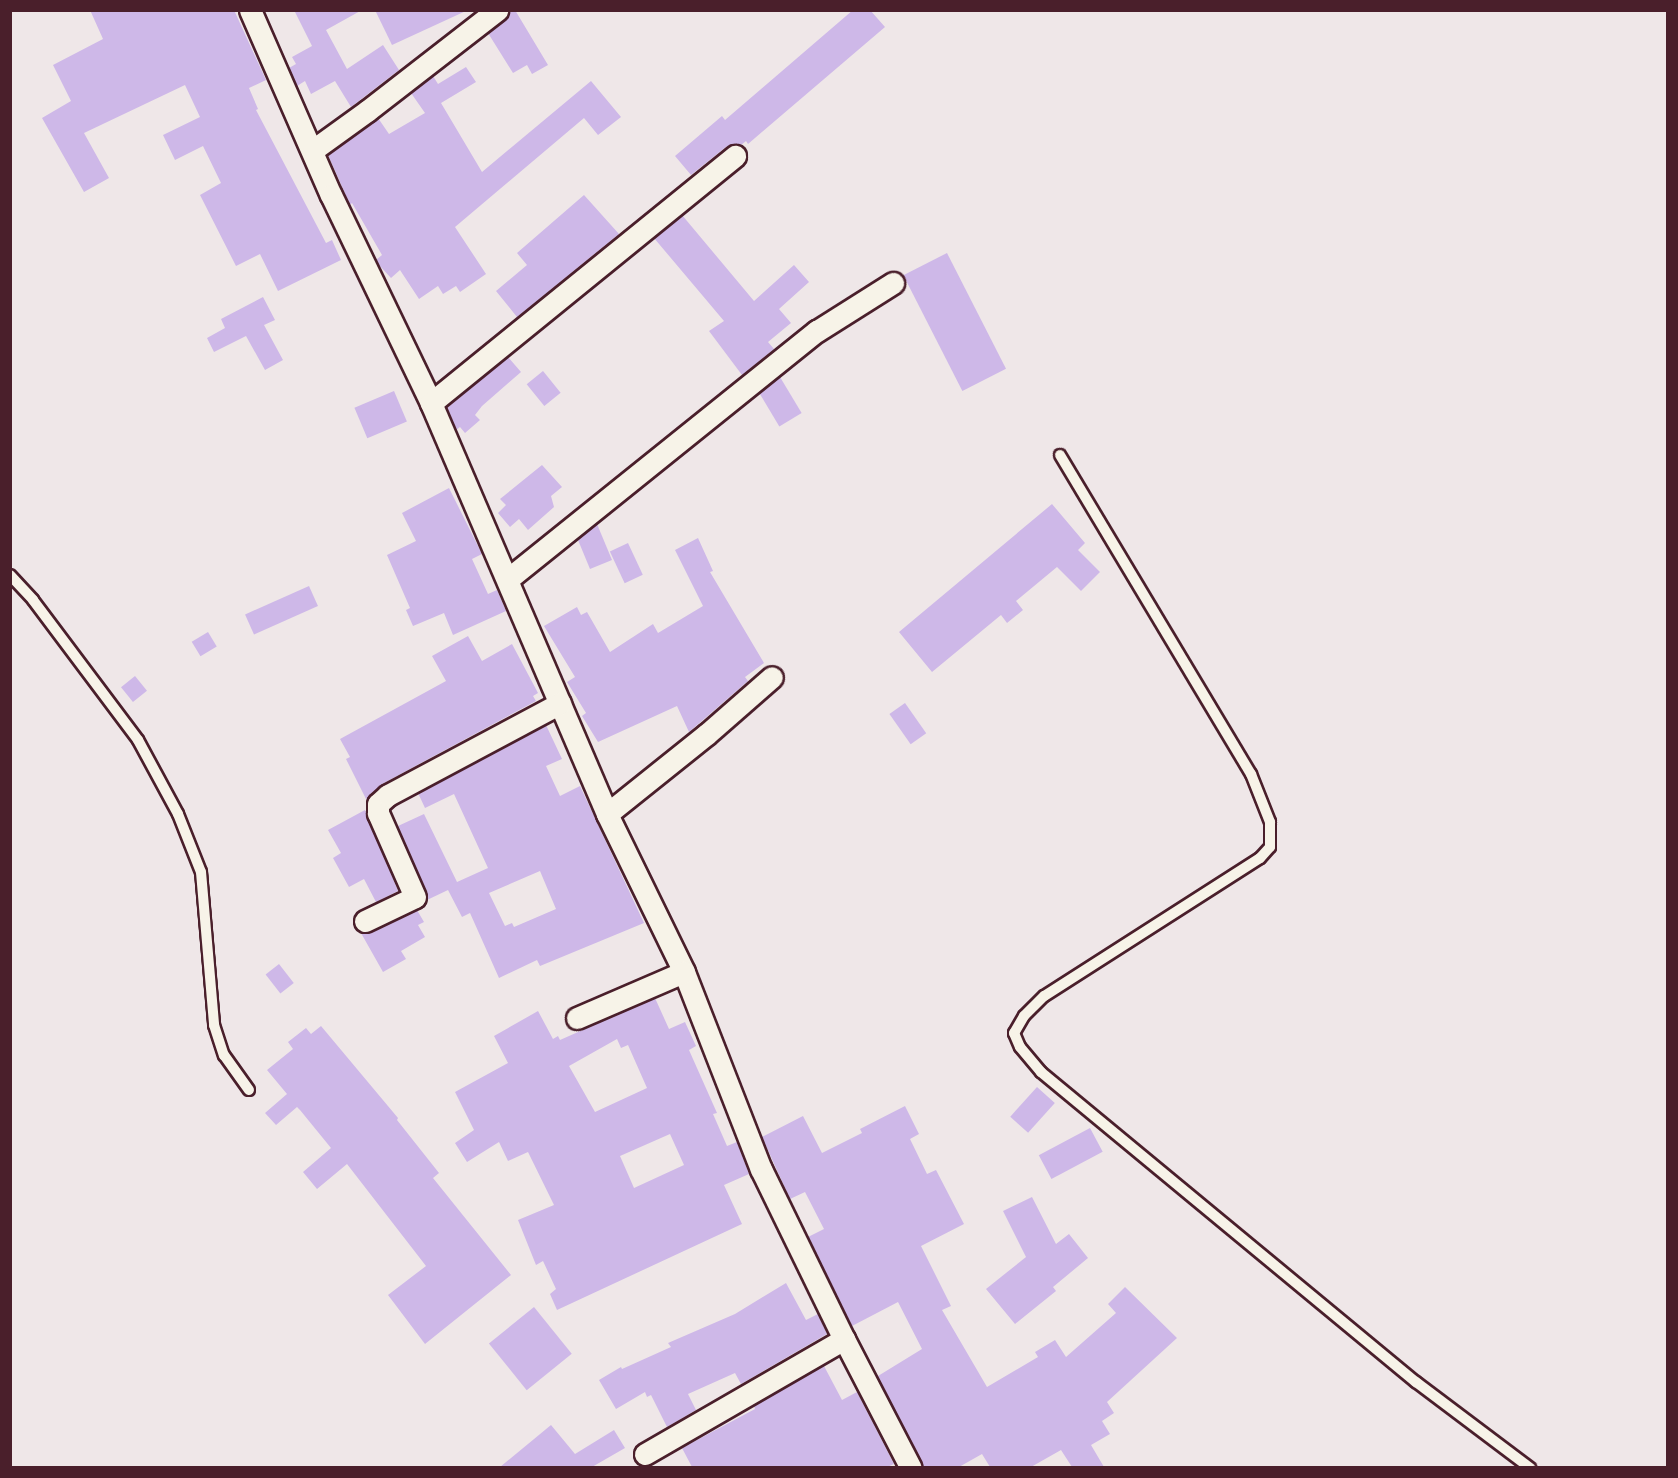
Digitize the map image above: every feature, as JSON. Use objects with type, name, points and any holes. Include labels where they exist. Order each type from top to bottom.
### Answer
[{"type":"street","points":[[250,10],[331,195],[431,404],[607,814],[684,972],[757,1160],[904,1465]]},
{"type":"street","points":[[313,150],[497,10]]},
{"type":"street","points":[[431,404],[735,156]]},
{"type":"street","points":[[508,579],[817,331],[893,284]]},
{"type":"street","points":[[607,814],[772,677]]},
{"type":"street","points":[[365,921],[415,897],[378,813],[378,804],[388,795],[560,703]]},
{"type":"street","points":[[577,1018],[684,972]]},
{"type":"street","points":[[645,1454],[844,1339]]},
{"type":"lane","points":[[1060,455],[1251,774],[1270,822],[1270,847],[1260,858],[1044,996],[1024,1016],[1014,1033],[1020,1047],[1041,1072],[1407,1375],[1530,1467]]},
{"type":"lane","points":[[10,574],[33,600],[138,740],[177,814],[201,872],[214,1026],[224,1055],[249,1090]]},
{"type":"building","points":[[90,10],[234,10],[266,80],[249,88],[258,109],[256,110],[326,243],[332,240],[341,260],[278,291],[260,254],[236,266],[200,195],[221,183],[203,146],[175,160],[163,135],[200,117],[185,85],[84,133],[109,178],[84,192],[42,118],[71,101],[53,65],[103,39]]},
{"type":"building","points":[[294,10],[362,10],[326,30],[347,69],[383,45],[399,70],[351,107],[335,81],[311,94],[305,81],[297,86],[289,68],[296,64],[292,57],[312,46]]},
{"type":"building","points":[[375,10],[468,10],[392,45]]},
{"type":"building","points":[[515,10],[548,65],[532,74],[527,65],[513,73],[488,33],[505,20],[509,11]]},
{"type":"building","points":[[853,10],[870,10],[885,27],[748,144],[746,141],[741,145],[727,146],[691,175],[675,156],[722,116],[725,120]]},
{"type":"building","points":[[466,67],[476,82],[441,103],[482,172],[591,81],[621,117],[598,135],[584,118],[455,227],[486,274],[460,292],[456,286],[443,294],[438,286],[419,299],[400,270],[391,278],[379,265],[376,260],[382,255],[352,203],[350,205],[328,155],[378,118],[389,134],[425,113],[411,93],[433,76],[438,84]]},
{"type":"building","points":[[584,195],[619,234],[517,317],[496,291],[527,265],[517,253]]},
{"type":"building","points":[[682,215],[754,301],[794,265],[809,282],[779,309],[791,323],[768,342],[774,349],[742,375],[709,331],[724,321],[654,238]]},
{"type":"building","points":[[947,253],[1006,369],[962,391],[903,275]]},
{"type":"building","points":[[263,297],[275,320],[264,325],[283,360],[265,370],[246,336],[214,352],[207,338],[225,328],[221,319]]},
{"type":"building","points":[[508,357],[521,372],[482,406],[475,415],[480,420],[465,433],[460,427],[456,430],[447,408]]},
{"type":"building","points":[[543,371],[561,393],[544,406],[527,384]]},
{"type":"building","points":[[780,377],[802,413],[779,426],[758,390]]},
{"type":"building","points":[[394,391],[407,421],[367,438],[354,408]]},
{"type":"building","points":[[542,465],[562,487],[551,496],[554,507],[528,530],[519,519],[510,527],[498,513],[506,505],[500,499]]},
{"type":"building","points":[[449,488],[482,554],[472,559],[488,594],[497,590],[506,611],[453,635],[444,613],[413,626],[406,610],[410,608],[387,555],[416,541],[402,513]]},
{"type":"building","points":[[1052,504],[1085,543],[1078,550],[1100,572],[1081,591],[1057,567],[1016,601],[1023,610],[1007,623],[1001,615],[932,672],[899,632]]},
{"type":"building","points":[[597,524],[612,560],[590,569],[578,540]]},
{"type":"building","points":[[698,538],[713,571],[710,572],[764,663],[745,677],[748,681],[689,732],[677,706],[598,742],[582,716],[586,713],[567,682],[575,677],[544,626],[577,607],[581,615],[587,612],[610,652],[653,624],[658,633],[703,606],[675,550]]},
{"type":"building","points":[[628,543],[643,575],[625,583],[610,551]]},
{"type":"building","points":[[309,586],[318,606],[254,635],[245,614]]},
{"type":"building","points":[[208,632],[217,647],[200,656],[192,642]]},
{"type":"building","points":[[468,636],[482,661],[512,644],[538,693],[533,696],[536,701],[382,784],[366,799],[346,759],[350,757],[340,739],[446,681],[432,656]]},
{"type":"building","points":[[135,676],[147,691],[133,702],[121,687]]},
{"type":"building","points":[[905,703],[926,733],[911,744],[889,714]]},
{"type":"building","points":[[546,725],[562,759],[546,766],[560,796],[580,786],[644,923],[540,966],[537,960],[499,978],[470,913],[462,917],[448,890],[427,900],[427,892],[398,826],[424,814],[457,882],[488,868],[454,794],[425,808],[418,793]],"holes":[[[540,871],[556,909],[514,927],[512,923],[505,926],[489,893]]]},
{"type":"building","points":[[365,810],[398,891],[376,902],[364,879],[349,887],[333,858],[341,853],[328,830]]},
{"type":"building","points":[[417,910],[424,922],[418,925],[425,937],[401,951],[406,959],[383,972],[361,933],[371,932]]},
{"type":"building","points":[[279,964],[294,983],[280,993],[266,974]]},
{"type":"building","points":[[655,998],[669,1029],[685,1022],[696,1046],[689,1050],[717,1113],[713,1114],[727,1146],[737,1142],[749,1174],[724,1185],[742,1224],[557,1310],[550,1294],[556,1289],[543,1261],[536,1265],[518,1220],[554,1205],[528,1152],[508,1161],[499,1142],[467,1162],[455,1143],[474,1130],[455,1092],[508,1063],[494,1036],[538,1011],[553,1039],[558,1036],[560,1040]],"holes":[[[617,1039],[621,1048],[628,1045],[647,1088],[595,1112],[569,1066]],[[670,1134],[684,1165],[634,1188],[620,1156]]]},
{"type":"building","points":[[321,1026],[398,1118],[397,1120],[439,1173],[433,1178],[511,1275],[425,1344],[388,1295],[426,1266],[347,1164],[317,1189],[303,1172],[331,1148],[297,1107],[276,1125],[265,1113],[287,1094],[267,1070],[293,1049],[288,1042],[306,1028],[311,1034]]},
{"type":"building","points":[[1037,1087],[1055,1103],[1028,1133],[1010,1117]]},
{"type":"building","points":[[905,1106],[919,1134],[910,1139],[927,1174],[936,1170],[964,1224],[921,1246],[951,1306],[942,1310],[987,1387],[1038,1357],[1035,1352],[1055,1340],[1066,1357],[1116,1313],[1108,1304],[1125,1287],[1177,1338],[1107,1402],[1114,1413],[1102,1421],[1110,1434],[1091,1445],[1104,1467],[1072,1467],[1061,1450],[1031,1467],[990,1467],[982,1454],[959,1467],[924,1467],[878,1376],[922,1349],[898,1302],[852,1326],[808,1237],[824,1229],[805,1192],[790,1199],[762,1137],[803,1116],[822,1153],[862,1133],[860,1129]]},
{"type":"building","points":[[1090,1128],[1103,1152],[1051,1179],[1039,1155]]},
{"type":"building","points":[[1032,1197],[1056,1244],[1069,1234],[1088,1258],[1053,1287],[1056,1291],[1015,1324],[986,1289],[1026,1257],[1003,1211]]},
{"type":"building","points":[[786,1283],[806,1320],[818,1314],[827,1334],[741,1384],[735,1373],[688,1394],[696,1410],[667,1427],[651,1395],[647,1397],[645,1392],[616,1409],[599,1380],[621,1367],[622,1369],[671,1347],[668,1343],[735,1314]]},
{"type":"building","points":[[534,1307],[572,1354],[527,1390],[489,1344]]},
{"type":"building","points":[[824,1366],[842,1400],[857,1392],[894,1464],[887,1467],[692,1467],[682,1448],[755,1409],[754,1406]]},
{"type":"building","points":[[551,1425],[575,1454],[614,1430],[625,1448],[592,1467],[500,1467]]}]
